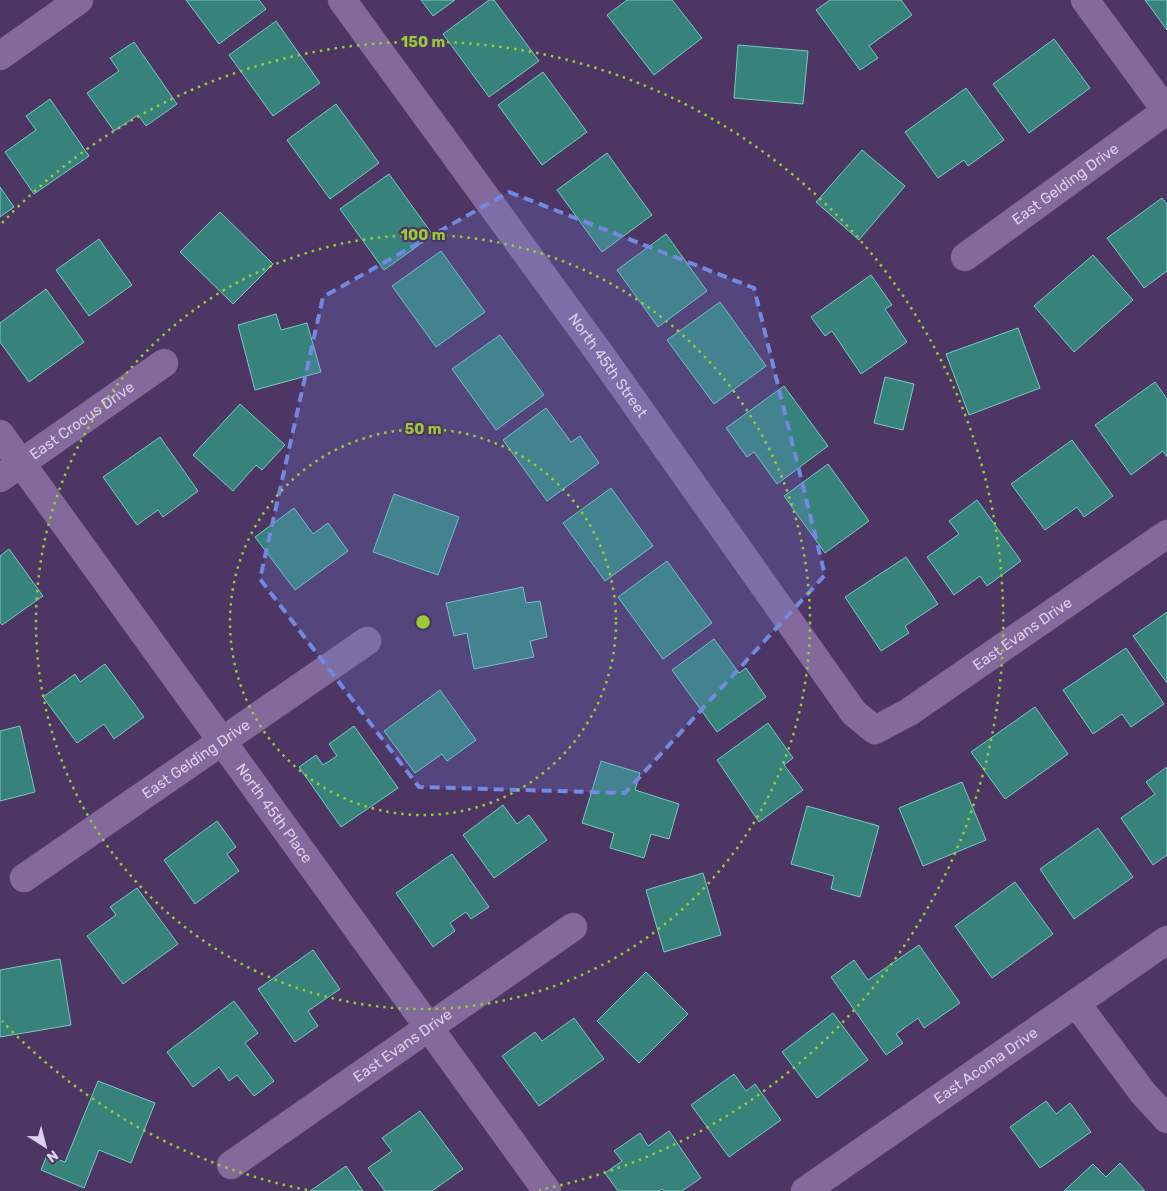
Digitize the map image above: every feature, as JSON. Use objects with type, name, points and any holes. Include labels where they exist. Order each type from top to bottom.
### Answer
[{"type":"street","points":[[0,56],[79,0]]},
{"type":"street","name":"North 45th Street","points":[[342,0],[603,358],[854,713],[875,730]]},
{"type":"street","points":[[1085,0],[1167,111]]},
{"type":"street","name":"East Gelding Drive","points":[[964,257],[1167,111]]},
{"type":"street","name":"East Crocus Drive","points":[[10,470],[164,363]]},
{"type":"street","name":"North 45th Place","points":[[0,434],[10,470],[222,742],[547,1191]]},
{"type":"street","name":"East Evans Drive","points":[[875,730],[926,701],[1167,534]]},
{"type":"street","name":"East Gelding Drive","points":[[24,878],[367,641]]},
{"type":"street","name":"East Evans Drive","points":[[231,1165],[573,927]]},
{"type":"street","name":"East Acoma Drive","points":[[805,1191],[1167,940]]},
{"type":"street","points":[[1076,1003],[1143,1093],[1167,1119]]},
{"type":"highlighted area","points":[[509,192],[754,288],[825,575],[625,793],[419,787],[260,579],[323,297]]},
{"type":"building","points":[[186,0],[259,0],[266,9],[219,44]]},
{"type":"building","points":[[421,0],[455,0],[433,16]]},
{"type":"building","points":[[489,0],[494,0],[539,61],[489,97],[443,34]]},
{"type":"building","points":[[627,0],[672,0],[702,38],[654,75],[607,15]]},
{"type":"building","points":[[830,0],[901,0],[912,15],[869,46],[878,58],[860,70],[816,10]]},
{"type":"building","points":[[1145,0],[1167,0],[1167,30]]},
{"type":"building","points":[[276,21],[320,83],[273,116],[229,55]]},
{"type":"building","points":[[1054,39],[1090,88],[1029,133],[993,84]]},
{"type":"building","points":[[134,42],[177,104],[146,126],[138,115],[114,131],[87,93],[119,71],[110,58]]},
{"type":"building","points":[[738,45],[808,51],[803,104],[734,98]]},
{"type":"building","points":[[543,72],[587,132],[542,165],[498,105]]},
{"type":"building","points":[[966,88],[1004,140],[968,166],[964,160],[938,178],[905,132]]},
{"type":"building","points":[[50,99],[89,156],[34,194],[5,152],[36,130],[26,116]]},
{"type":"building","points":[[336,104],[379,163],[330,199],[287,140]]},
{"type":"building","points":[[862,150],[905,186],[859,240],[816,202]]},
{"type":"building","points":[[607,153],[652,215],[602,252],[557,190]]},
{"type":"building","points":[[389,174],[433,235],[384,270],[340,209]]},
{"type":"building","points":[[0,187],[14,207],[0,217]]},
{"type":"building","points":[[1162,198],[1167,204],[1167,271],[1144,288],[1107,238]]},
{"type":"building","points":[[220,212],[273,264],[233,304],[180,252]]},
{"type":"building","points":[[666,234],[707,291],[658,327],[617,270]]},
{"type":"building","points":[[99,239],[132,285],[89,316],[56,270]]},
{"type":"building","points":[[441,251],[485,312],[436,347],[392,286]]},
{"type":"building","points":[[1093,255],[1133,300],[1074,352],[1034,306]]},
{"type":"building","points":[[871,275],[892,305],[885,309],[907,342],[861,374],[832,331],[825,336],[811,317]]},
{"type":"building","points":[[46,289],[84,342],[29,382],[0,342],[0,323]]},
{"type":"building","points":[[720,302],[766,366],[714,404],[667,340]]},
{"type":"building","points":[[276,314],[281,330],[307,323],[321,372],[255,390],[238,325]]},
{"type":"building","points":[[1018,328],[1040,388],[969,415],[946,354]]},
{"type":"building","points":[[500,335],[544,395],[496,430],[452,369]]},
{"type":"building","points":[[885,377],[914,384],[903,430],[874,423]]},
{"type":"building","points":[[1155,382],[1167,399],[1167,457],[1163,451],[1131,475],[1095,425]]},
{"type":"building","points":[[784,386],[828,446],[777,484],[754,452],[747,457],[726,428]]},
{"type":"building","points":[[240,404],[285,445],[262,470],[256,465],[233,491],[193,455]]},
{"type":"building","points":[[546,408],[571,442],[580,436],[599,463],[547,501],[503,440]]},
{"type":"building","points":[[160,437],[198,491],[163,517],[158,510],[137,525],[103,477]]},
{"type":"building","points":[[1072,440],[1113,496],[1084,517],[1077,507],[1045,530],[1011,484]]},
{"type":"building","points":[[828,464],[869,521],[825,553],[784,496]]},
{"type":"building","points":[[611,488],[653,546],[605,581],[563,523]]},
{"type":"building","points":[[394,494],[459,517],[438,575],[373,552]]},
{"type":"building","points":[[977,500],[1021,561],[987,586],[980,576],[954,595],[927,557],[959,534],[949,521]]},
{"type":"building","points":[[294,508],[313,534],[328,523],[348,551],[295,590],[255,537]]},
{"type":"building","points":[[9,549],[43,596],[2,625],[0,622],[0,556]]},
{"type":"building","points":[[906,557],[938,604],[905,626],[909,633],[881,651],[845,597]]},
{"type":"building","points":[[667,561],[712,623],[663,659],[618,597]]},
{"type":"building","points":[[523,587],[526,603],[540,601],[547,637],[530,641],[534,657],[474,669],[467,633],[454,636],[446,603]]},
{"type":"building","points":[[1167,612],[1167,683],[1133,636]]},
{"type":"building","points":[[714,639],[739,673],[746,668],[766,697],[717,732],[672,670]]},
{"type":"building","points":[[1126,648],[1164,704],[1131,727],[1122,714],[1093,734],[1063,690]]},
{"type":"building","points":[[105,664],[144,717],[114,739],[104,724],[77,743],[43,697],[75,674],[80,682]]},
{"type":"building","points":[[440,690],[476,740],[447,761],[442,754],[415,773],[384,731]]},
{"type":"building","points":[[1035,707],[1068,754],[1005,799],[971,752]]},
{"type":"building","points":[[768,723],[793,758],[784,765],[803,790],[759,822],[717,760]]},
{"type":"building","points":[[20,726],[35,792],[0,801],[0,731]]},
{"type":"building","points":[[354,726],[398,788],[341,827],[299,767],[316,755],[323,765],[337,756],[329,744]]},
{"type":"building","points":[[601,761],[640,773],[635,790],[679,804],[669,839],[651,834],[644,858],[610,848],[614,833],[582,823]]},
{"type":"building","points":[[1167,767],[1167,855],[1153,865],[1121,818],[1155,794],[1146,782]]},
{"type":"building","points":[[962,782],[986,840],[923,866],[899,808]]},
{"type":"building","points":[[503,805],[517,824],[529,815],[547,840],[494,878],[463,835]]},
{"type":"building","points":[[807,806],[879,826],[860,897],[831,889],[834,876],[791,864]]},
{"type":"building","points":[[217,821],[236,847],[227,854],[239,871],[195,904],[164,860]]},
{"type":"building","points":[[1098,828],[1133,877],[1074,919],[1040,869]]},
{"type":"building","points":[[452,854],[489,907],[471,919],[466,912],[450,923],[455,931],[433,947],[396,893]]},
{"type":"building","points":[[703,873],[721,935],[664,952],[646,890]]},
{"type":"building","points":[[1015,882],[1053,934],[992,978],[955,926]]},
{"type":"building","points":[[137,888],[178,944],[123,984],[87,936],[116,915],[110,907]]},
{"type":"building","points":[[919,945],[960,1003],[924,1028],[918,1018],[896,1034],[903,1043],[886,1055],[831,977],[854,960],[868,980]]},
{"type":"building","points":[[313,950],[340,989],[308,1011],[318,1026],[295,1042],[258,989]]},
{"type":"building","points":[[60,959],[71,1025],[0,1037],[0,970]]},
{"type":"building","points":[[646,972],[688,1014],[639,1063],[597,1021]]},
{"type":"building","points":[[234,1001],[258,1033],[245,1043],[274,1081],[254,1096],[237,1075],[229,1081],[219,1067],[193,1087],[167,1052]]},
{"type":"building","points":[[833,1013],[868,1060],[817,1098],[782,1052]]},
{"type":"building","points":[[574,1018],[604,1059],[539,1106],[502,1056],[535,1032],[542,1041]]},
{"type":"building","points":[[734,1074],[746,1091],[755,1084],[781,1120],[729,1157],[691,1105]]},
{"type":"building","points":[[98,1081],[155,1103],[131,1163],[99,1150],[84,1188],[41,1170],[47,1155],[65,1162]]},
{"type":"building","points":[[1046,1101],[1056,1114],[1070,1103],[1091,1132],[1040,1168],[1010,1127]]},
{"type":"building","points":[[420,1111],[463,1169],[432,1191],[385,1191],[368,1168],[392,1151],[382,1138]]},
{"type":"building","points":[[669,1131],[701,1178],[682,1191],[664,1191],[662,1189],[659,1191],[618,1191],[605,1173],[622,1161],[614,1151],[640,1133],[648,1146]]},
{"type":"building","points":[[1120,1163],[1145,1191],[1064,1191],[1093,1164],[1106,1177]]},
{"type":"building","points":[[346,1166],[363,1191],[310,1191]]}]
